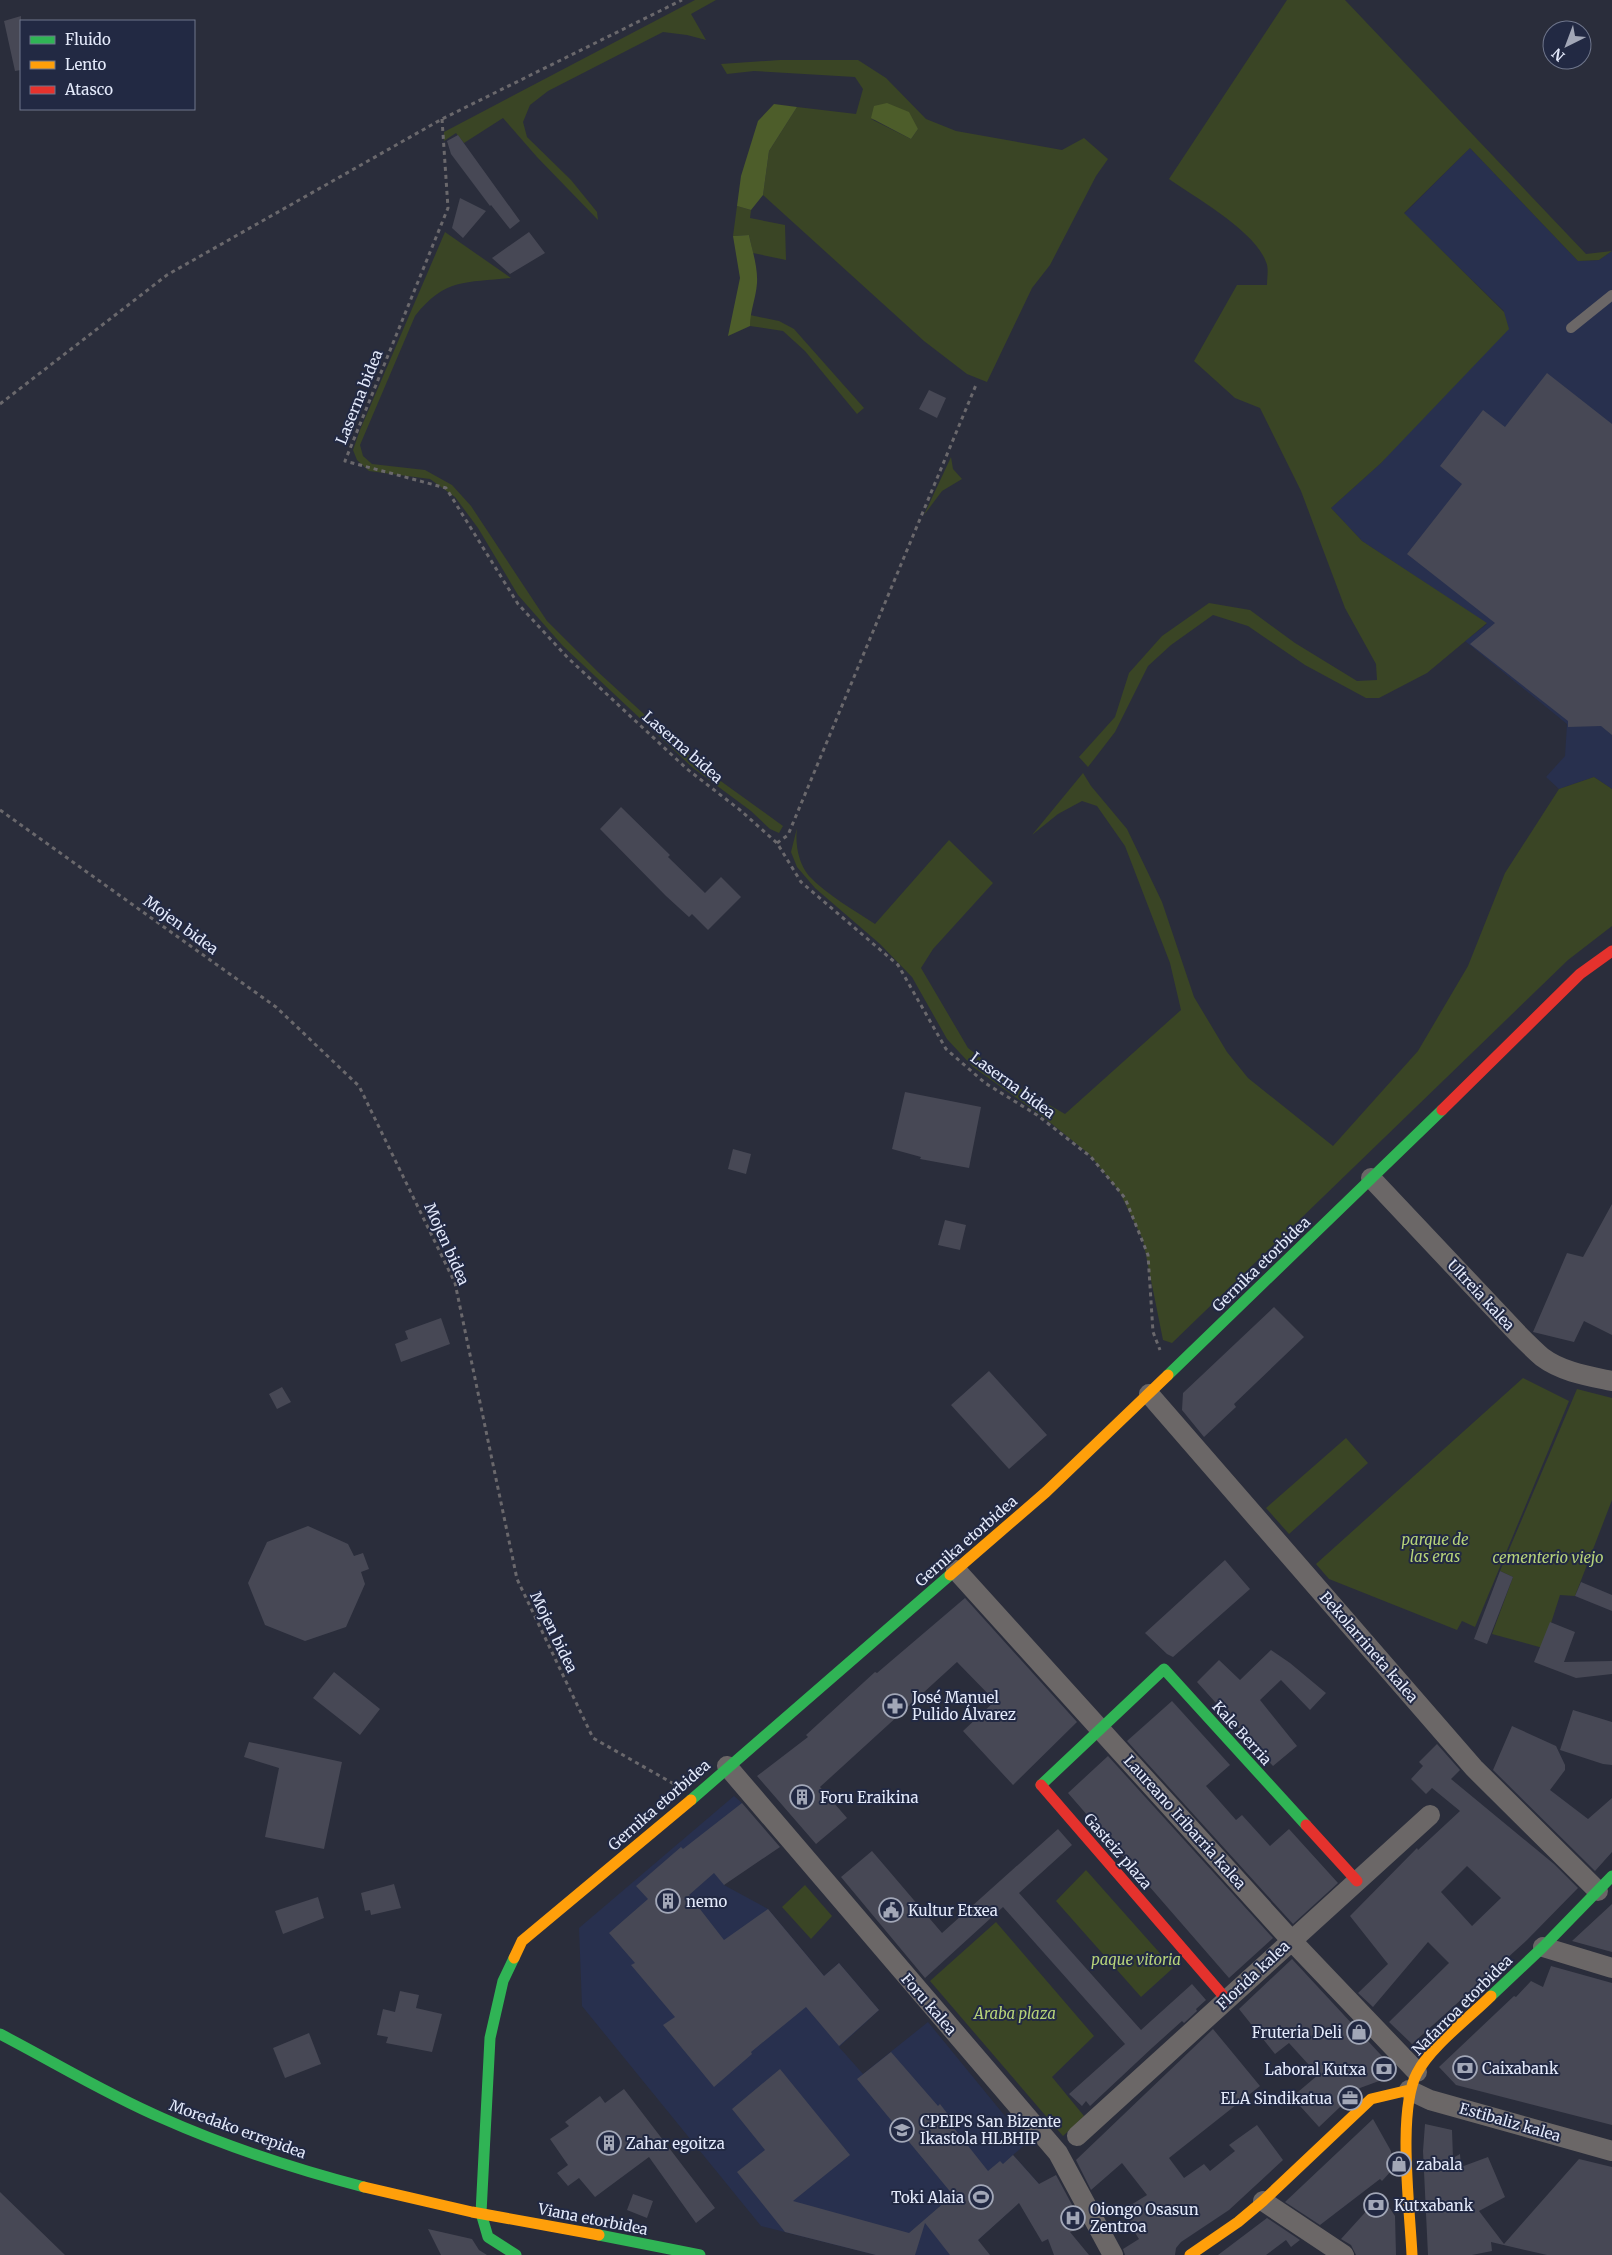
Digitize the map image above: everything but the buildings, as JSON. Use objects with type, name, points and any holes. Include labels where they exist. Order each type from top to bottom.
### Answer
[{"type":"street","name":"Gernika etorbidea","points":[[516,2255],[488,2237],[482,2213],[490,2038],[503,1981],[522,1941],[694,1796],[1046,1492],[1531,1024],[1580,974],[1612,951]]},
{"type":"street","name":"Ultreia kalea","points":[[1371,1178],[1542,1357],[1560,1367],[1612,1381]]},
{"type":"street","name":"Bekolarrineta kalea","points":[[1149,1394],[1474,1768],[1598,1891]]},
{"type":"street","name":"Laureano Iribarria kalea","points":[[956,1570],[1291,1940],[1413,2081]]},
{"type":"street","name":"Kale Berria","points":[[1101,1729],[1164,1669],[1357,1882]]},
{"type":"street","name":"Gasteiz plaza","points":[[1101,1729],[1040,1784],[1227,2000]]},
{"type":"street","name":"Foru kalea","points":[[727,1766],[1058,2153],[1114,2255]]},
{"type":"street","name":"Florida kalea","points":[[1077,2136],[1430,1815]]},
{"type":"street","name":"Nafarroa etorbidea","points":[[1413,2081],[1429,2055],[1542,1947],[1612,1876]]},
{"type":"street","points":[[1542,1947],[1612,1968]]},
{"type":"street","name":"Moredako errepidea","points":[[0,2034],[112,2094],[162,2118],[204,2134],[336,2180],[482,2213]]},
{"type":"street","points":[[1190,2255],[1238,2222],[1263,2201],[1371,2099],[1413,2081]]},
{"type":"street","points":[[1412,2255],[1406,2128],[1413,2081]]},
{"type":"street","name":"Estibaliz kalea","points":[[1413,2081],[1430,2100],[1612,2151]]},
{"type":"street","points":[[1263,2201],[1344,2255]]},
{"type":"street","name":"Viana etorbidea","points":[[482,2213],[700,2255]]},
{"type":"lane","points":[[1571,328],[1612,295]]},
{"type":"path","points":[[0,404],[167,275],[442,120],[682,0]]},
{"type":"path","name":"Laserna bidea","points":[[442,120],[448,208],[345,461],[446,488],[518,604],[568,658],[687,769],[740,810],[776,843],[801,882],[898,965],[946,1049],[985,1083],[1037,1115],[1091,1157],[1125,1198],[1148,1255],[1153,1332],[1170,1374]]},
{"type":"path","points":[[776,843],[788,835],[976,385]]},
{"type":"path","name":"Mojen bidea","points":[[0,810],[276,1007],[359,1086],[455,1283],[517,1579],[593,1738],[694,1796]]},
{"type":"shaded area","points":[[1470,148],[1578,261],[1599,260],[1612,251],[1612,789],[1594,777],[1559,789],[1546,777],[1565,756],[1567,724],[1465,641],[1487,624],[1362,541],[1331,508],[1381,463],[1504,311],[1404,214]]},
{"type":"shaded area","points":[[734,1796],[742,1803],[724,1885],[768,1909],[824,1976],[839,1963],[879,2010],[839,2047],[863,2074],[928,2022],[1027,2143],[1013,2155],[1039,2184],[978,2240],[955,2255],[876,2255],[761,2226],[582,2006],[579,1928]]},
{"type":"green space","points":[[695,0],[716,0],[691,14],[706,40],[663,32],[548,91],[530,105],[523,122],[527,137],[571,180],[597,212],[598,220],[537,157],[503,118],[464,143],[456,133],[444,141],[444,132]]},
{"type":"green space","points":[[1287,0],[1345,0],[1586,254],[1612,251],[1599,260],[1578,261],[1470,148],[1404,213],[1504,312],[1509,329],[1381,463],[1331,508],[1362,541],[1487,623],[1427,673],[1379,698],[1366,698],[1305,665],[1248,626],[1213,615],[1171,645],[1148,666],[1115,732],[1088,767],[1079,757],[1115,717],[1129,673],[1162,636],[1209,603],[1250,610],[1295,643],[1357,681],[1377,680],[1376,664],[1345,608],[1301,491],[1260,408],[1235,398],[1194,361],[1237,285],[1267,285],[1267,264],[1260,250],[1238,227],[1169,179]]},
{"type":"green space","points":[[780,60],[858,60],[886,78],[926,119],[956,131],[1062,150],[1084,138],[1108,159],[1096,176],[1050,265],[1032,288],[987,382],[967,374],[924,341],[763,195],[769,151],[797,107],[856,114],[863,89],[855,77],[754,71],[727,74],[721,64]],"holes":[[[871,119],[918,129],[911,139]]]},
{"type":"green space","points":[[887,103],[909,112],[918,129],[911,139],[871,118],[874,106]]},
{"type":"green space","points":[[774,104],[797,107],[769,151],[763,195],[751,210],[737,206],[741,176],[758,121]]},
{"type":"green space","points":[[737,206],[751,210],[750,218],[785,225],[786,260],[753,253],[749,235],[733,236]]},
{"type":"green space","points":[[445,232],[511,278],[457,285],[436,295],[415,316],[360,445],[363,456],[372,464],[425,470],[452,485],[471,506],[547,621],[598,672],[704,769],[783,826],[779,833],[770,829],[751,811],[693,768],[563,646],[518,595],[478,528],[455,497],[430,479],[369,471],[357,460],[353,450],[360,430]]},
{"type":"green space","points":[[749,235],[757,277],[750,326],[728,336],[740,278],[733,236]]},
{"type":"green space","points":[[750,315],[779,321],[794,329],[864,408],[857,414],[805,351],[783,331],[750,326]]},
{"type":"green space","points":[[951,457],[953,469],[962,479],[942,491],[924,515]]},
{"type":"green space","points":[[1083,773],[1091,786],[1127,829],[1162,902],[1194,997],[1227,1052],[1248,1078],[1333,1146],[1418,1051],[1468,966],[1505,873],[1559,789],[1594,777],[1612,789],[1612,926],[1568,960],[1172,1343],[1163,1340],[1143,1240],[1119,1191],[1089,1154],[1042,1116],[973,1067],[947,1039],[912,977],[880,944],[815,888],[797,867],[791,852],[797,828],[798,853],[802,865],[809,876],[832,896],[875,924],[949,840],[993,883],[933,949],[921,968],[968,1048],[1021,1089],[1065,1114],[1181,1010],[1170,963],[1125,846],[1097,806],[1082,801],[1058,814],[1032,835]]},
{"type":"green space","name":"parque de las eras","points":[[1523,1378],[1569,1401],[1475,1627],[1462,1621],[1457,1630],[1329,1579],[1316,1564]]},
{"type":"green space","name":"cementerio viejo","points":[[1577,1389],[1612,1398],[1612,1500],[1575,1596],[1560,1595],[1543,1648],[1492,1634],[1513,1577],[1500,1571]]},
{"type":"green space","points":[[1346,1438],[1368,1463],[1289,1534],[1266,1508]]},
{"type":"green space","name":"paque vitoria","points":[[1086,1870],[1173,1968],[1141,1997],[1056,1901]]},
{"type":"green space","points":[[805,1885],[832,1916],[811,1939],[782,1907]]},
{"type":"green space","name":"Araba plaza","points":[[996,1922],[1094,2036],[1052,2077],[1084,2116],[1063,2136],[930,1981]]},
{"type":"traffic: fast","points":[[1168,1375],[1442,1110]]},
{"type":"traffic: fast","points":[[691,1800],[950,1575]]},
{"type":"traffic: fast","points":[[1041,1785],[1164,1669],[1306,1825]]},
{"type":"traffic: fast","points":[[1491,1996],[1543,1947],[1612,1876]]},
{"type":"traffic: fast","points":[[514,1958],[503,1981],[490,2038],[481,2213],[488,2237],[516,2255]]},
{"type":"traffic: fast","points":[[0,2034],[121,2099],[187,2129],[262,2157],[364,2187]]},
{"type":"traffic: fast","points":[[599,2235],[700,2255]]},
{"type":"traffic: slow","points":[[950,1575],[1046,1492],[1168,1375]]},
{"type":"traffic: slow","points":[[514,1958],[522,1941],[691,1800]]},
{"type":"traffic: slow","points":[[1412,2255],[1406,2161],[1406,2135],[1411,2090],[1417,2073],[1431,2053],[1491,1996]]},
{"type":"traffic: slow","points":[[1190,2255],[1238,2222],[1263,2201],[1371,2099],[1409,2090]]},
{"type":"traffic: slow","points":[[364,2187],[472,2212],[599,2235]]},
{"type":"traffic: jam","points":[[1442,1110],[1580,974],[1612,951]]},
{"type":"traffic: jam","points":[[1041,1785],[1227,2000]]},
{"type":"traffic: jam","points":[[1306,1825],[1357,1881]]},
{"type":"place","name":"José Manuel Pulido Álvarez","points":[[895,1706]]},
{"type":"place","name":"Foru Eraikina","points":[[802,1797]]},
{"type":"place","name":"nemo","points":[[668,1901]]},
{"type":"place","name":"Kultur Etxea","points":[[891,1910]]},
{"type":"place","name":"Fruteria Deli","points":[[1359,2032]]},
{"type":"place","name":"Caixabank","points":[[1465,2068]]},
{"type":"place","name":"Laboral Kutxa","points":[[1384,2069]]},
{"type":"place","name":"ELA Sindikatua","points":[[1350,2098]]},
{"type":"place","name":"CPEIPS San Bizente Ikastola HLBHIP","points":[[902,2130]]},
{"type":"place","name":"Zahar egoitza","points":[[609,2143]]},
{"type":"place","name":"zabala","points":[[1399,2164]]},
{"type":"place","name":"Toki Alaia","points":[[981,2197]]},
{"type":"place","name":"Kutxabank","points":[[1376,2205]]},
{"type":"place","name":"Oiongo Osasun Zentroa","points":[[1073,2218]]}]
